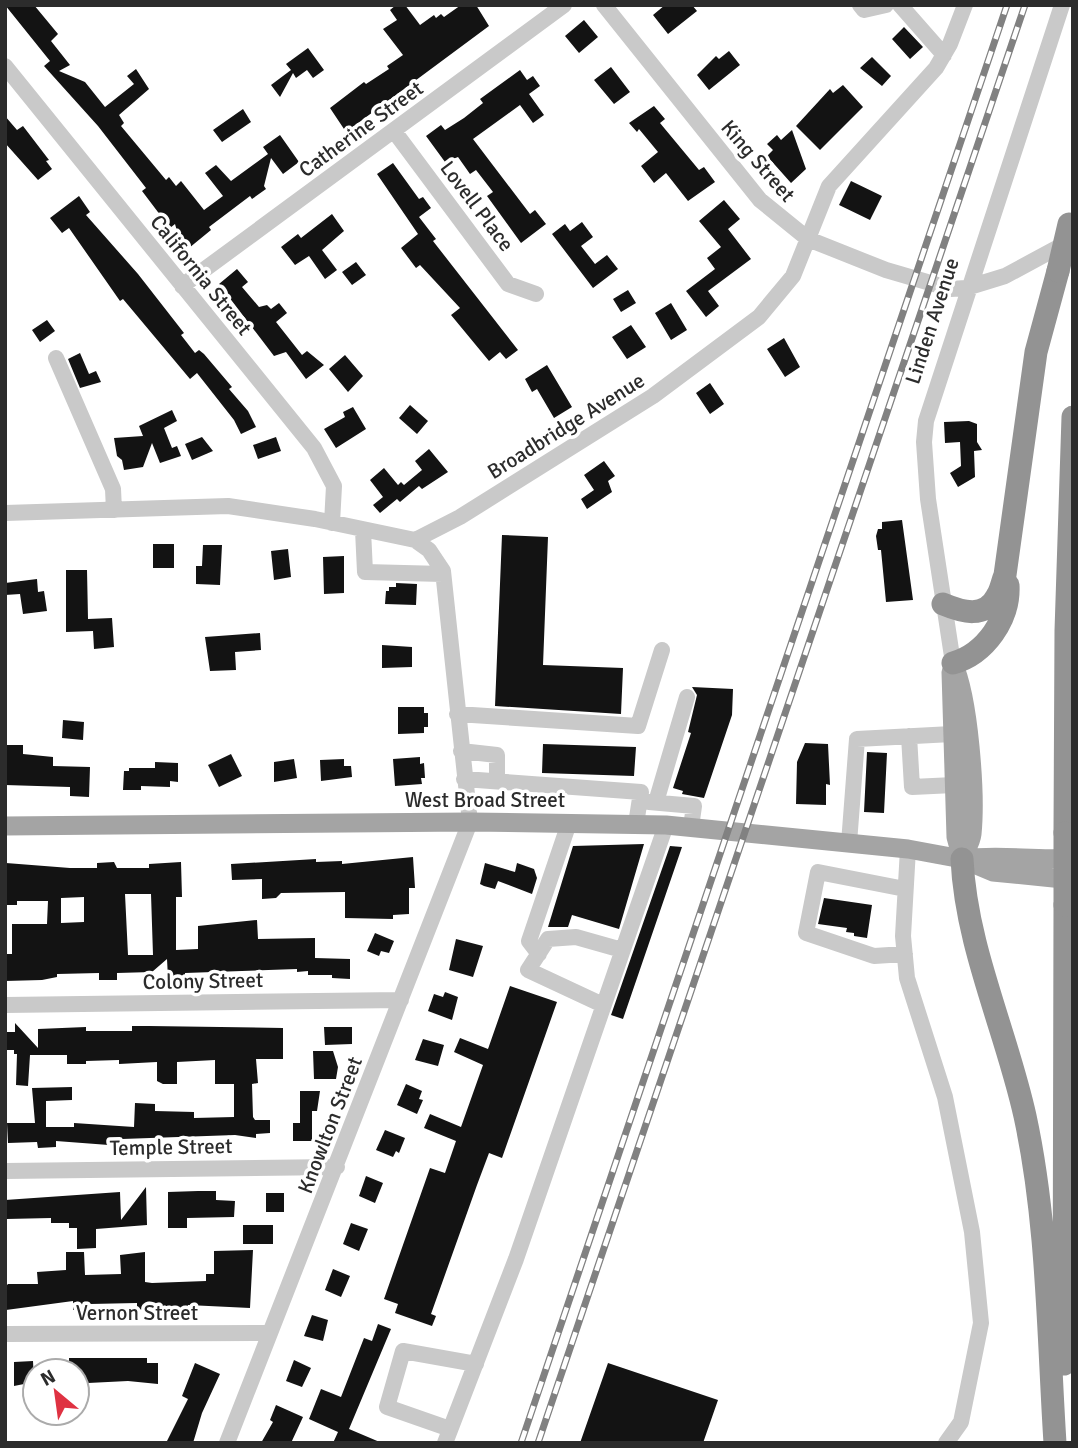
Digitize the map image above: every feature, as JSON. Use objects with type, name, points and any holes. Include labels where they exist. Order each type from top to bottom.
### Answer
[{"type":"highway","points":[[953,663],[972,655],[996,629],[1007,602],[1005,575],[1036,352],[1071,224]]},
{"type":"highway","points":[[1064,1443],[1066,631],[1073,417]]},
{"type":"highway","points":[[943,604],[969,613],[984,609],[996,599],[1005,575]]},
{"type":"highway","points":[[962,859],[968,913],[1024,1114],[1036,1174],[1055,1443]]},
{"type":"main road","name":"Linden Avenue","points":[[953,663],[950,683],[956,837],[962,859]]},
{"type":"main road","name":"Linden Avenue","points":[[953,663],[961,681],[965,701],[972,812],[972,837],[962,859]]},
{"type":"main road","name":"West Broad Street","points":[[5,826],[470,822],[666,825],[908,849],[962,859],[993,872],[1073,880]]},
{"type":"main road","name":"West Broad Street","points":[[962,859],[997,855],[1040,860],[1073,859]]},
{"type":"street","name":"Catherine Street","points":[[182,286],[564,5]]},
{"type":"street","name":"King Street","points":[[604,5],[760,200],[807,239],[886,270],[942,287],[966,288]]},
{"type":"street","points":[[860,5],[864,10],[886,5]]},
{"type":"street","points":[[900,5],[944,55]]},
{"type":"street","name":"Broadbridge Avenue","points":[[415,540],[472,510],[642,403],[741,333],[784,290],[799,264],[820,205],[838,173],[925,80],[944,55],[965,5]]},
{"type":"street","name":"Linden Avenue","points":[[953,663],[928,499],[924,431],[932,395],[966,288],[1062,5]]},
{"type":"street","name":"California Street","points":[[5,65],[323,462],[334,486],[332,523]]},
{"type":"street","name":"Lovell Place","points":[[394,131],[508,284],[536,293]]},
{"type":"street","points":[[966,288],[1005,276],[1071,224]]},
{"type":"street","points":[[56,358],[113,489],[114,510]]},
{"type":"street","points":[[5,513],[228,506],[415,540],[433,555],[443,574],[470,822]]},
{"type":"street","points":[[363,530],[365,572],[443,574]]},
{"type":"street","points":[[457,714],[638,726],[662,650]]},
{"type":"street","points":[[656,802],[687,697]]},
{"type":"street","points":[[849,843],[858,738],[952,734]]},
{"type":"street","points":[[909,736],[912,786],[954,785]]},
{"type":"street","points":[[461,751],[497,755],[497,780]]},
{"type":"street","points":[[464,779],[641,792],[636,824]]},
{"type":"street","points":[[639,801],[694,806],[691,827]]},
{"type":"street","name":"Knowlton Street","points":[[227,1443],[470,822]]},
{"type":"street","points":[[539,954],[529,941],[569,823]]},
{"type":"street","points":[[476,1364],[403,1351],[387,1408],[448,1436],[476,1364],[516,1259],[666,825]]},
{"type":"street","points":[[908,849],[905,889],[907,978],[946,1097],[966,1198],[981,1323],[961,1422],[946,1443]]},
{"type":"street","points":[[905,889],[818,872],[806,933],[874,956],[905,954]]},
{"type":"street","points":[[603,1005],[528,971],[548,939],[576,937],[622,950]]},
{"type":"street","name":"Colony Street","points":[[5,1005],[401,1000]]},
{"type":"street","name":"Temple Street","points":[[5,1171],[337,1167]]},
{"type":"street","name":"Vernon Street","points":[[5,1334],[270,1333]]},
{"type":"building","points":[[5,5],[34,5],[58,34],[51,41],[70,65],[59,71],[85,82],[105,107],[134,84],[127,76],[136,69],[149,89],[119,115],[124,123],[121,126],[166,180],[169,177],[176,186],[181,181],[204,210],[223,196],[205,173],[216,165],[231,181],[268,154],[263,147],[280,135],[299,162],[283,174],[271,158],[264,186],[266,189],[252,199],[250,196],[209,227],[211,230],[189,248],[179,238],[175,224],[170,228],[142,191],[146,188],[98,126],[44,66],[50,61]]},
{"type":"building","points":[[396,5],[405,5],[420,25],[434,15],[436,18],[441,14],[444,17],[461,5],[476,5],[489,26],[346,132],[330,108],[364,82],[366,84],[389,69],[387,66],[403,55],[383,29],[397,20],[390,10]]},
{"type":"building","points":[[665,5],[692,5],[697,11],[668,34],[653,15]]},
{"type":"building","points":[[584,20],[598,37],[579,53],[565,36]]},
{"type":"building","points":[[904,27],[923,47],[910,59],[892,39]]},
{"type":"building","points":[[308,48],[324,70],[313,78],[307,70],[296,78],[293,73],[280,97],[271,85],[291,70],[286,64]]},
{"type":"building","points":[[729,51],[740,65],[709,90],[697,75],[716,56],[719,59]]},
{"type":"building","points":[[872,57],[891,76],[882,86],[860,68]]},
{"type":"building","points":[[611,67],[630,92],[614,104],[594,80]]},
{"type":"building","points":[[520,70],[527,80],[533,76],[540,86],[529,94],[544,115],[533,123],[520,105],[473,139],[530,214],[535,210],[546,224],[521,243],[487,196],[493,192],[476,170],[470,174],[458,157],[445,162],[426,136],[441,125],[445,130],[464,118],[483,103],[480,99]]},
{"type":"building","points":[[843,85],[863,107],[820,150],[796,126],[830,89],[833,93]]},
{"type":"building","points":[[654,106],[665,119],[660,123],[699,170],[704,167],[715,182],[688,201],[666,173],[654,183],[641,166],[658,152],[639,129],[637,132],[629,123]]},
{"type":"building","points":[[243,109],[251,122],[222,142],[213,130]]},
{"type":"building","points":[[5,116],[17,130],[23,126],[49,160],[46,161],[52,169],[38,180],[5,143]]},
{"type":"building","points":[[792,130],[806,169],[791,183],[767,156],[773,150],[767,144],[777,135],[781,140]]},
{"type":"building","points":[[393,163],[419,199],[423,197],[431,208],[419,217],[436,239],[433,241],[518,350],[506,359],[500,352],[489,361],[451,315],[460,308],[420,265],[416,268],[401,248],[418,234],[377,174]]},
{"type":"building","points":[[851,181],[882,196],[870,220],[839,205]]},
{"type":"building","points":[[79,196],[90,212],[86,215],[138,274],[184,333],[181,335],[195,353],[199,350],[204,354],[232,387],[229,389],[248,411],[256,427],[241,434],[234,420],[197,373],[190,379],[123,299],[120,301],[69,228],[62,233],[50,218]]},
{"type":"building","points":[[724,200],[740,219],[728,229],[751,259],[708,291],[719,306],[706,317],[686,291],[715,269],[707,258],[721,247],[699,221]]},
{"type":"building","points":[[332,214],[344,231],[322,250],[337,270],[325,279],[309,256],[295,265],[281,247],[298,234],[301,238]]},
{"type":"building","points":[[582,222],[593,237],[581,246],[595,264],[607,255],[618,269],[593,288],[552,234],[565,224],[570,231]]},
{"type":"building","points":[[356,262],[366,275],[352,285],[342,272]]},
{"type":"building","points":[[237,269],[248,282],[242,287],[259,307],[267,305],[271,309],[279,303],[287,313],[276,322],[302,355],[307,351],[324,365],[306,379],[286,352],[274,356],[219,284]]},
{"type":"building","points":[[628,290],[636,303],[621,312],[613,299]]},
{"type":"building","points":[[671,303],[687,330],[671,340],[655,313]]},
{"type":"building","points":[[47,320],[55,331],[40,342],[32,330]]},
{"type":"building","points":[[631,325],[646,347],[627,359],[612,337]]},
{"type":"building","points":[[784,338],[800,367],[785,377],[767,349]]},
{"type":"building","points":[[80,353],[89,374],[96,371],[101,382],[80,388],[68,359]]},
{"type":"building","points":[[345,355],[363,376],[348,392],[329,369]]},
{"type":"building","points":[[547,365],[572,407],[554,418],[537,389],[532,392],[525,379]]},
{"type":"building","points":[[710,383],[724,404],[710,414],[696,393]]},
{"type":"building","points":[[410,405],[428,421],[417,434],[399,418]]},
{"type":"building","points":[[353,407],[366,429],[336,448],[324,429],[345,417],[343,412]]},
{"type":"building","points":[[172,410],[177,421],[164,428],[172,448],[177,446],[181,456],[160,463],[152,443],[143,467],[124,470],[122,460],[117,456],[114,438],[143,436],[139,426]]},
{"type":"building","points":[[969,421],[977,424],[977,442],[982,450],[974,451],[975,477],[958,487],[950,473],[961,466],[960,442],[945,443],[944,422]]},
{"type":"building","points":[[202,437],[213,451],[192,460],[185,444]]},
{"type":"building","points":[[276,437],[281,451],[258,459],[253,445]]},
{"type":"building","points":[[429,449],[448,472],[422,489],[419,486],[400,502],[397,499],[380,513],[373,505],[383,497],[370,480],[384,468],[398,485],[401,482],[404,485],[422,470],[415,461]]},
{"type":"building","points":[[604,461],[615,476],[608,481],[612,492],[587,509],[581,499],[594,490],[584,475]]},
{"type":"building","points":[[902,520],[913,600],[886,602],[881,550],[878,550],[876,536],[878,529],[882,529],[882,522]]},
{"type":"building","points":[[502,535],[548,537],[543,665],[623,668],[621,714],[495,706]]},
{"type":"building","points":[[153,544],[174,544],[174,568],[153,568]]},
{"type":"building","points":[[203,545],[222,545],[220,585],[196,584],[196,566],[202,566]]},
{"type":"building","points":[[288,549],[291,577],[274,580],[271,551]]},
{"type":"building","points":[[344,556],[344,593],[324,594],[323,557]]},
{"type":"building","points":[[66,570],[87,570],[88,619],[112,618],[114,647],[94,649],[93,631],[66,632]]},
{"type":"building","points":[[37,579],[38,592],[44,591],[47,611],[23,614],[20,594],[5,595],[5,583]]},
{"type":"building","points":[[396,583],[417,584],[416,605],[385,604],[386,591],[389,591],[389,587],[396,587]]},
{"type":"building","points":[[260,633],[261,650],[235,652],[236,670],[210,671],[205,637]]},
{"type":"building","points":[[382,645],[412,647],[412,667],[382,668]]},
{"type":"building","points":[[692,687],[733,689],[732,715],[704,798],[682,794],[683,791],[673,788],[691,733],[688,732],[697,695]]},
{"type":"building","points":[[398,707],[424,707],[424,713],[428,713],[428,727],[424,727],[424,733],[398,734]]},
{"type":"building","points":[[63,720],[84,722],[83,740],[62,738]]},
{"type":"building","points":[[805,743],[828,744],[830,785],[826,784],[826,805],[796,804],[797,762]]},
{"type":"building","points":[[543,744],[636,747],[634,776],[542,773]]},
{"type":"building","points":[[5,745],[23,745],[23,754],[53,757],[53,766],[90,767],[89,797],[70,796],[70,787],[5,785]]},
{"type":"building","points":[[867,752],[887,753],[884,813],[864,812]]},
{"type":"building","points":[[231,754],[242,776],[219,787],[208,765]]},
{"type":"building","points":[[420,757],[420,764],[424,763],[425,778],[421,778],[422,784],[395,786],[393,759]]},
{"type":"building","points":[[294,759],[297,778],[274,782],[274,762]]},
{"type":"building","points":[[344,759],[344,766],[351,766],[352,777],[321,781],[320,760]]},
{"type":"building","points":[[155,762],[178,763],[178,782],[170,781],[170,787],[141,786],[141,790],[123,790],[124,771],[129,771],[129,768],[155,768]]},
{"type":"building","points":[[644,844],[619,929],[572,915],[568,927],[548,927],[573,846]]},
{"type":"building","points":[[670,846],[682,847],[623,1019],[611,1015]]},
{"type":"building","points":[[413,857],[415,888],[409,888],[409,914],[393,915],[393,919],[345,918],[345,892],[281,893],[276,898],[262,899],[262,879],[232,880],[231,864],[316,859],[316,862],[342,861],[342,864]]},
{"type":"building","points":[[114,862],[117,868],[149,868],[149,864],[181,862],[182,897],[176,897],[176,950],[198,949],[198,926],[257,920],[258,939],[315,938],[315,958],[350,959],[350,979],[332,978],[332,975],[308,975],[308,971],[297,972],[297,969],[185,973],[185,977],[168,978],[167,959],[152,972],[117,973],[117,980],[99,980],[99,973],[57,974],[57,977],[42,980],[5,981],[5,954],[12,954],[12,924],[47,924],[48,901],[17,901],[17,905],[6,905],[6,863],[97,868],[97,863]],"holes":[[[125,894],[151,894],[153,955],[128,955]],[[84,897],[84,922],[61,923],[61,898]]]},
{"type":"building","points":[[485,863],[515,872],[517,863],[534,869],[537,878],[532,894],[498,881],[495,889],[480,884]]},
{"type":"building","points":[[824,898],[872,905],[867,938],[846,932],[847,928],[818,924]]},
{"type":"building","points":[[375,933],[394,941],[389,953],[381,951],[379,956],[367,951]]},
{"type":"building","points":[[456,939],[483,946],[473,977],[449,970]]},
{"type":"building","points":[[510,986],[557,1002],[502,1158],[489,1153],[431,1314],[436,1316],[432,1326],[395,1313],[398,1304],[384,1299],[430,1168],[445,1173],[456,1141],[424,1128],[430,1114],[461,1127],[483,1065],[454,1052],[460,1038],[488,1049]]},
{"type":"building","points":[[445,992],[458,997],[452,1020],[428,1011],[434,994],[443,997]]},
{"type":"building","points":[[15,1023],[38,1048],[38,1029],[86,1027],[86,1031],[132,1031],[132,1026],[283,1028],[283,1059],[256,1059],[258,1083],[252,1084],[253,1117],[255,1120],[270,1120],[270,1133],[256,1134],[256,1138],[235,1135],[122,1139],[122,1146],[56,1141],[56,1147],[38,1148],[37,1142],[8,1143],[7,1123],[35,1123],[32,1088],[72,1087],[72,1100],[46,1101],[46,1127],[74,1127],[74,1123],[134,1127],[135,1103],[155,1104],[155,1111],[194,1112],[194,1118],[234,1117],[234,1084],[215,1084],[215,1060],[177,1062],[177,1084],[163,1084],[157,1081],[157,1062],[119,1064],[119,1060],[67,1064],[67,1055],[30,1055],[28,1086],[16,1085],[17,1054],[14,1054],[14,1050],[6,1050],[7,1032],[15,1032]]},
{"type":"building","points":[[324,1027],[352,1027],[352,1044],[325,1045]]},
{"type":"building","points":[[423,1039],[444,1045],[438,1066],[415,1060]]},
{"type":"building","points":[[313,1051],[333,1051],[338,1067],[336,1079],[314,1079]]},
{"type":"building","points":[[406,1084],[422,1091],[419,1099],[423,1100],[417,1114],[397,1105]]},
{"type":"building","points":[[300,1091],[320,1091],[317,1111],[312,1111],[312,1141],[293,1141],[293,1123],[300,1123]]},
{"type":"building","points":[[385,1130],[405,1138],[399,1153],[396,1151],[393,1157],[376,1150]]},
{"type":"building","points":[[366,1176],[383,1183],[375,1203],[359,1196]]},
{"type":"building","points":[[146,1187],[147,1225],[96,1229],[96,1248],[77,1249],[77,1228],[69,1228],[69,1223],[51,1223],[51,1218],[6,1219],[5,1200],[120,1192],[121,1220]]},
{"type":"building","points":[[216,1191],[216,1200],[235,1201],[234,1217],[187,1218],[187,1228],[168,1228],[168,1192]]},
{"type":"building","points":[[266,1193],[284,1193],[284,1212],[266,1212]]},
{"type":"building","points":[[351,1223],[368,1229],[359,1251],[343,1244]]},
{"type":"building","points":[[243,1225],[273,1225],[273,1244],[243,1244]]},
{"type":"building","points":[[253,1250],[250,1308],[188,1305],[188,1309],[145,1310],[137,1309],[137,1303],[90,1304],[90,1309],[73,1310],[73,1301],[6,1310],[5,1287],[8,1284],[38,1284],[37,1272],[66,1270],[66,1252],[84,1252],[85,1275],[121,1274],[120,1255],[145,1252],[145,1282],[152,1283],[206,1281],[206,1274],[214,1274],[214,1251]]},
{"type":"building","points":[[333,1269],[350,1276],[341,1297],[325,1290]]},
{"type":"building","points":[[312,1315],[328,1320],[323,1341],[304,1336]]},
{"type":"building","points":[[378,1324],[391,1329],[349,1429],[382,1443],[333,1443],[338,1432],[309,1419],[321,1389],[341,1397],[364,1338],[372,1341]]},
{"type":"building","points":[[91,1358],[147,1358],[147,1363],[158,1363],[158,1384],[128,1381],[91,1383]]},
{"type":"building","points":[[294,1360],[311,1368],[302,1387],[286,1381]]},
{"type":"building","points":[[14,1362],[21,1362],[21,1385],[14,1386]]},
{"type":"building","points":[[195,1363],[220,1374],[202,1413],[193,1443],[166,1443],[188,1399],[182,1396]]},
{"type":"building","points":[[608,1363],[718,1400],[703,1443],[580,1443]]},
{"type":"building","points":[[276,1405],[303,1417],[291,1443],[261,1443],[273,1422],[270,1420]]},
{"type":"railway","points":[[521,1443],[1007,5]]},
{"type":"railway","points":[[538,1443],[1025,5]]}]
